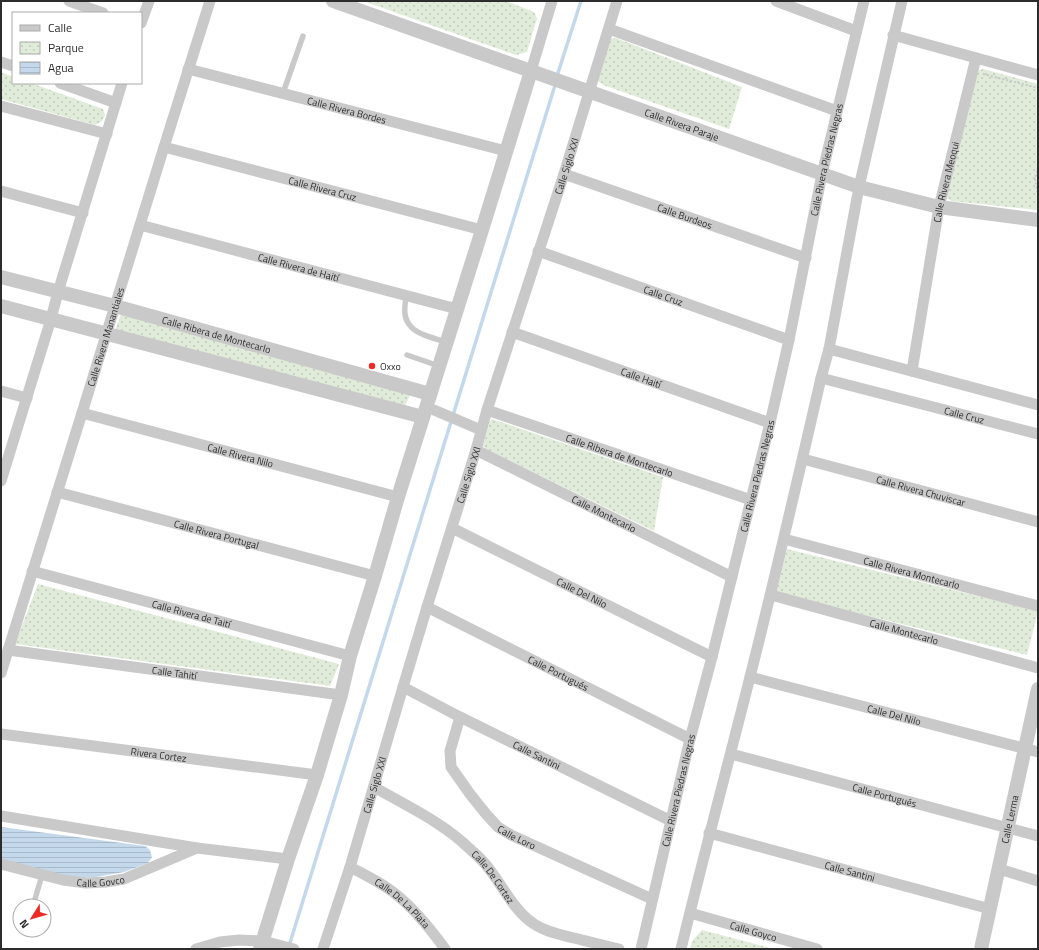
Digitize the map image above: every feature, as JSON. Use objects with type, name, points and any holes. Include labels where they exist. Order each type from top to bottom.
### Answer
[{"type":"street","points":[[69,1],[100,12]]},
{"type":"street","points":[[142,20],[149,1]]},
{"type":"street","name":"Calle Rivera Manantiales","points":[[1,674],[210,1]]},
{"type":"street","name":"Calle Rivera Paraje","points":[[333,1],[859,187],[939,207],[1038,220]]},
{"type":"street","name":"Calle Siglo XXI","points":[[322,949],[350,867],[487,410],[564,174],[617,1]]},
{"type":"street","points":[[776,1],[856,31]]},
{"type":"street","name":"Calle Rivera Piedras Negras","points":[[641,949],[690,739],[770,423],[789,340],[822,174],[864,1]]},
{"type":"street","points":[[681,949],[771,595],[829,349],[859,187],[902,1]]},
{"type":"street","points":[[266,944],[288,860],[317,775],[350,656],[398,497],[431,413],[430,394],[530,71],[548,2]]},
{"type":"street","points":[[609,29],[837,111]]},
{"type":"street","points":[[893,35],[1038,75]]},
{"type":"street","name":"Calle Rivera Meoqui","points":[[912,371],[939,207],[976,58]]},
{"type":"street","points":[[1,62],[12,66]]},
{"type":"street","name":"Calle Rivera Bordes","points":[[188,69],[506,150]]},
{"type":"street","points":[[63,84],[116,103]]},
{"type":"street","points":[[2,477],[122,84]]},
{"type":"street","points":[[1,106],[107,134]]},
{"type":"street","name":"Calle Rivera Cruz","points":[[164,147],[482,230]]},
{"type":"street","name":"Calle Burdeos","points":[[564,174],[806,258]]},
{"type":"street","points":[[1,191],[82,213]]},
{"type":"street","name":"Calle Rivera de Haití","points":[[140,225],[457,309]]},
{"type":"street","name":"Calle Cruz","points":[[538,251],[789,340]]},
{"type":"street","name":"Calle Ribera de Montecarlo","points":[[1,277],[115,306],[430,394]]},
{"type":"street","points":[[1,306],[107,334],[431,413],[462,422],[481,430]]},
{"type":"street","name":"Calle Haití","points":[[512,332],[770,423]]},
{"type":"street","points":[[829,349],[1038,405]]},
{"type":"street","name":"Calle Cruz","points":[[821,378],[1038,434]]},
{"type":"street","points":[[1,391],[27,398]]},
{"type":"street","name":"Calle Ribera de Montecarlo","points":[[487,410],[751,500]]},
{"type":"street","name":"Calle Rivera Nilo","points":[[82,413],[398,497]]},
{"type":"street","name":"Calle Montecarlo","points":[[476,450],[732,577]]},
{"type":"street","name":"Calle Rivera Chuviscar","points":[[803,459],[1038,522]]},
{"type":"street","name":"Calle Rivera Portugal","points":[[57,492],[375,576]]},
{"type":"street","name":"Calle Del Nilo","points":[[452,528],[712,656]]},
{"type":"street","name":"Calle Rivera Montecarlo","points":[[784,539],[1038,606]]},
{"type":"street","name":"Calle Rivera de Taití","points":[[32,571],[350,656]]},
{"type":"street","name":"Calle Montecarlo","points":[[771,595],[1038,668]]},
{"type":"street","name":"Calle Portugués","points":[[427,607],[690,739]]},
{"type":"street","name":"Calle Tahití","points":[[8,650],[340,695]]},
{"type":"street","name":"Calle Del Nilo","points":[[750,677],[1031,750]]},
{"type":"street","name":"Calle Santini","points":[[403,687],[460,717],[671,820]]},
{"type":"street","name":"Calle Lerma","points":[[980,949],[1008,828],[1031,750],[1038,690]]},
{"type":"street","name":"Calle Loro","points":[[460,717],[450,751],[451,767],[470,794],[498,827],[511,835],[652,899]]},
{"type":"street","name":"Rivera Cortez","points":[[1,734],[317,775]]},
{"type":"street","name":"Calle Portugués","points":[[731,754],[1038,836]]},
{"type":"street","name":"Calle De Cortez","points":[[374,787],[454,835],[489,868],[515,906],[534,924],[546,931],[619,949]]},
{"type":"street","name":"Calle Govco","points":[[1,816],[197,848],[288,860]]},
{"type":"street","name":"Calle Santini","points":[[710,834],[990,909]]},
{"type":"street","name":"Calle Govco","points":[[1,864],[63,880],[86,883],[106,882],[124,878],[197,848]]},
{"type":"street","name":"Calle De La Plata","points":[[350,867],[392,891],[408,904],[427,924],[445,949]]},
{"type":"street","points":[[999,869],[1038,881]]},
{"type":"street","name":"Calle Goyco","points":[[690,913],[817,949]]},
{"type":"street","points":[[196,949],[220,942],[239,940],[294,949]]},
{"type":"lane","points":[[283,93],[304,36]]},
{"type":"lane","points":[[407,296],[404,306],[406,320],[413,329],[420,334],[446,342]]},
{"type":"lane","points":[[407,356],[439,366]]},
{"type":"lane","points":[[35,898],[42,875]]},
{"type":"path","points":[[982,73],[1038,88]]},
{"type":"path","points":[[1038,167],[1036,170],[1035,180],[1038,194]]},
{"type":"green space","points":[[363,1],[506,1],[534,12],[537,18],[527,52],[516,55]]},
{"type":"green space","points":[[616,38],[742,87],[729,129],[603,85],[597,80],[610,39]]},
{"type":"green space","points":[[983,69],[1038,84],[1038,210],[952,201],[946,198],[977,71]]},
{"type":"green space","points":[[1,72],[12,77],[12,84],[34,84],[103,109],[105,115],[102,121],[95,125],[1,99]]},
{"type":"green space","points":[[121,314],[410,395],[405,406],[115,331]]},
{"type":"green space","points":[[492,419],[663,477],[654,531],[486,449],[483,446],[490,421]]},
{"type":"green space","points":[[787,549],[1038,611],[1027,655],[776,593]]},
{"type":"green space","points":[[38,584],[339,664],[330,686],[15,644]]},
{"type":"green space","points":[[702,930],[774,949],[690,949],[692,941]]},
{"type":"water","points":[[1,827],[145,846],[150,850],[152,857],[148,863],[124,872],[96,877],[68,878],[1,860]]},
{"type":"waterway","points":[[557,76],[581,1]]},
{"type":"waterway","points":[[289,946],[556,82]]},
{"type":"place","name":"Oxxo","points":[[372,366]]}]
